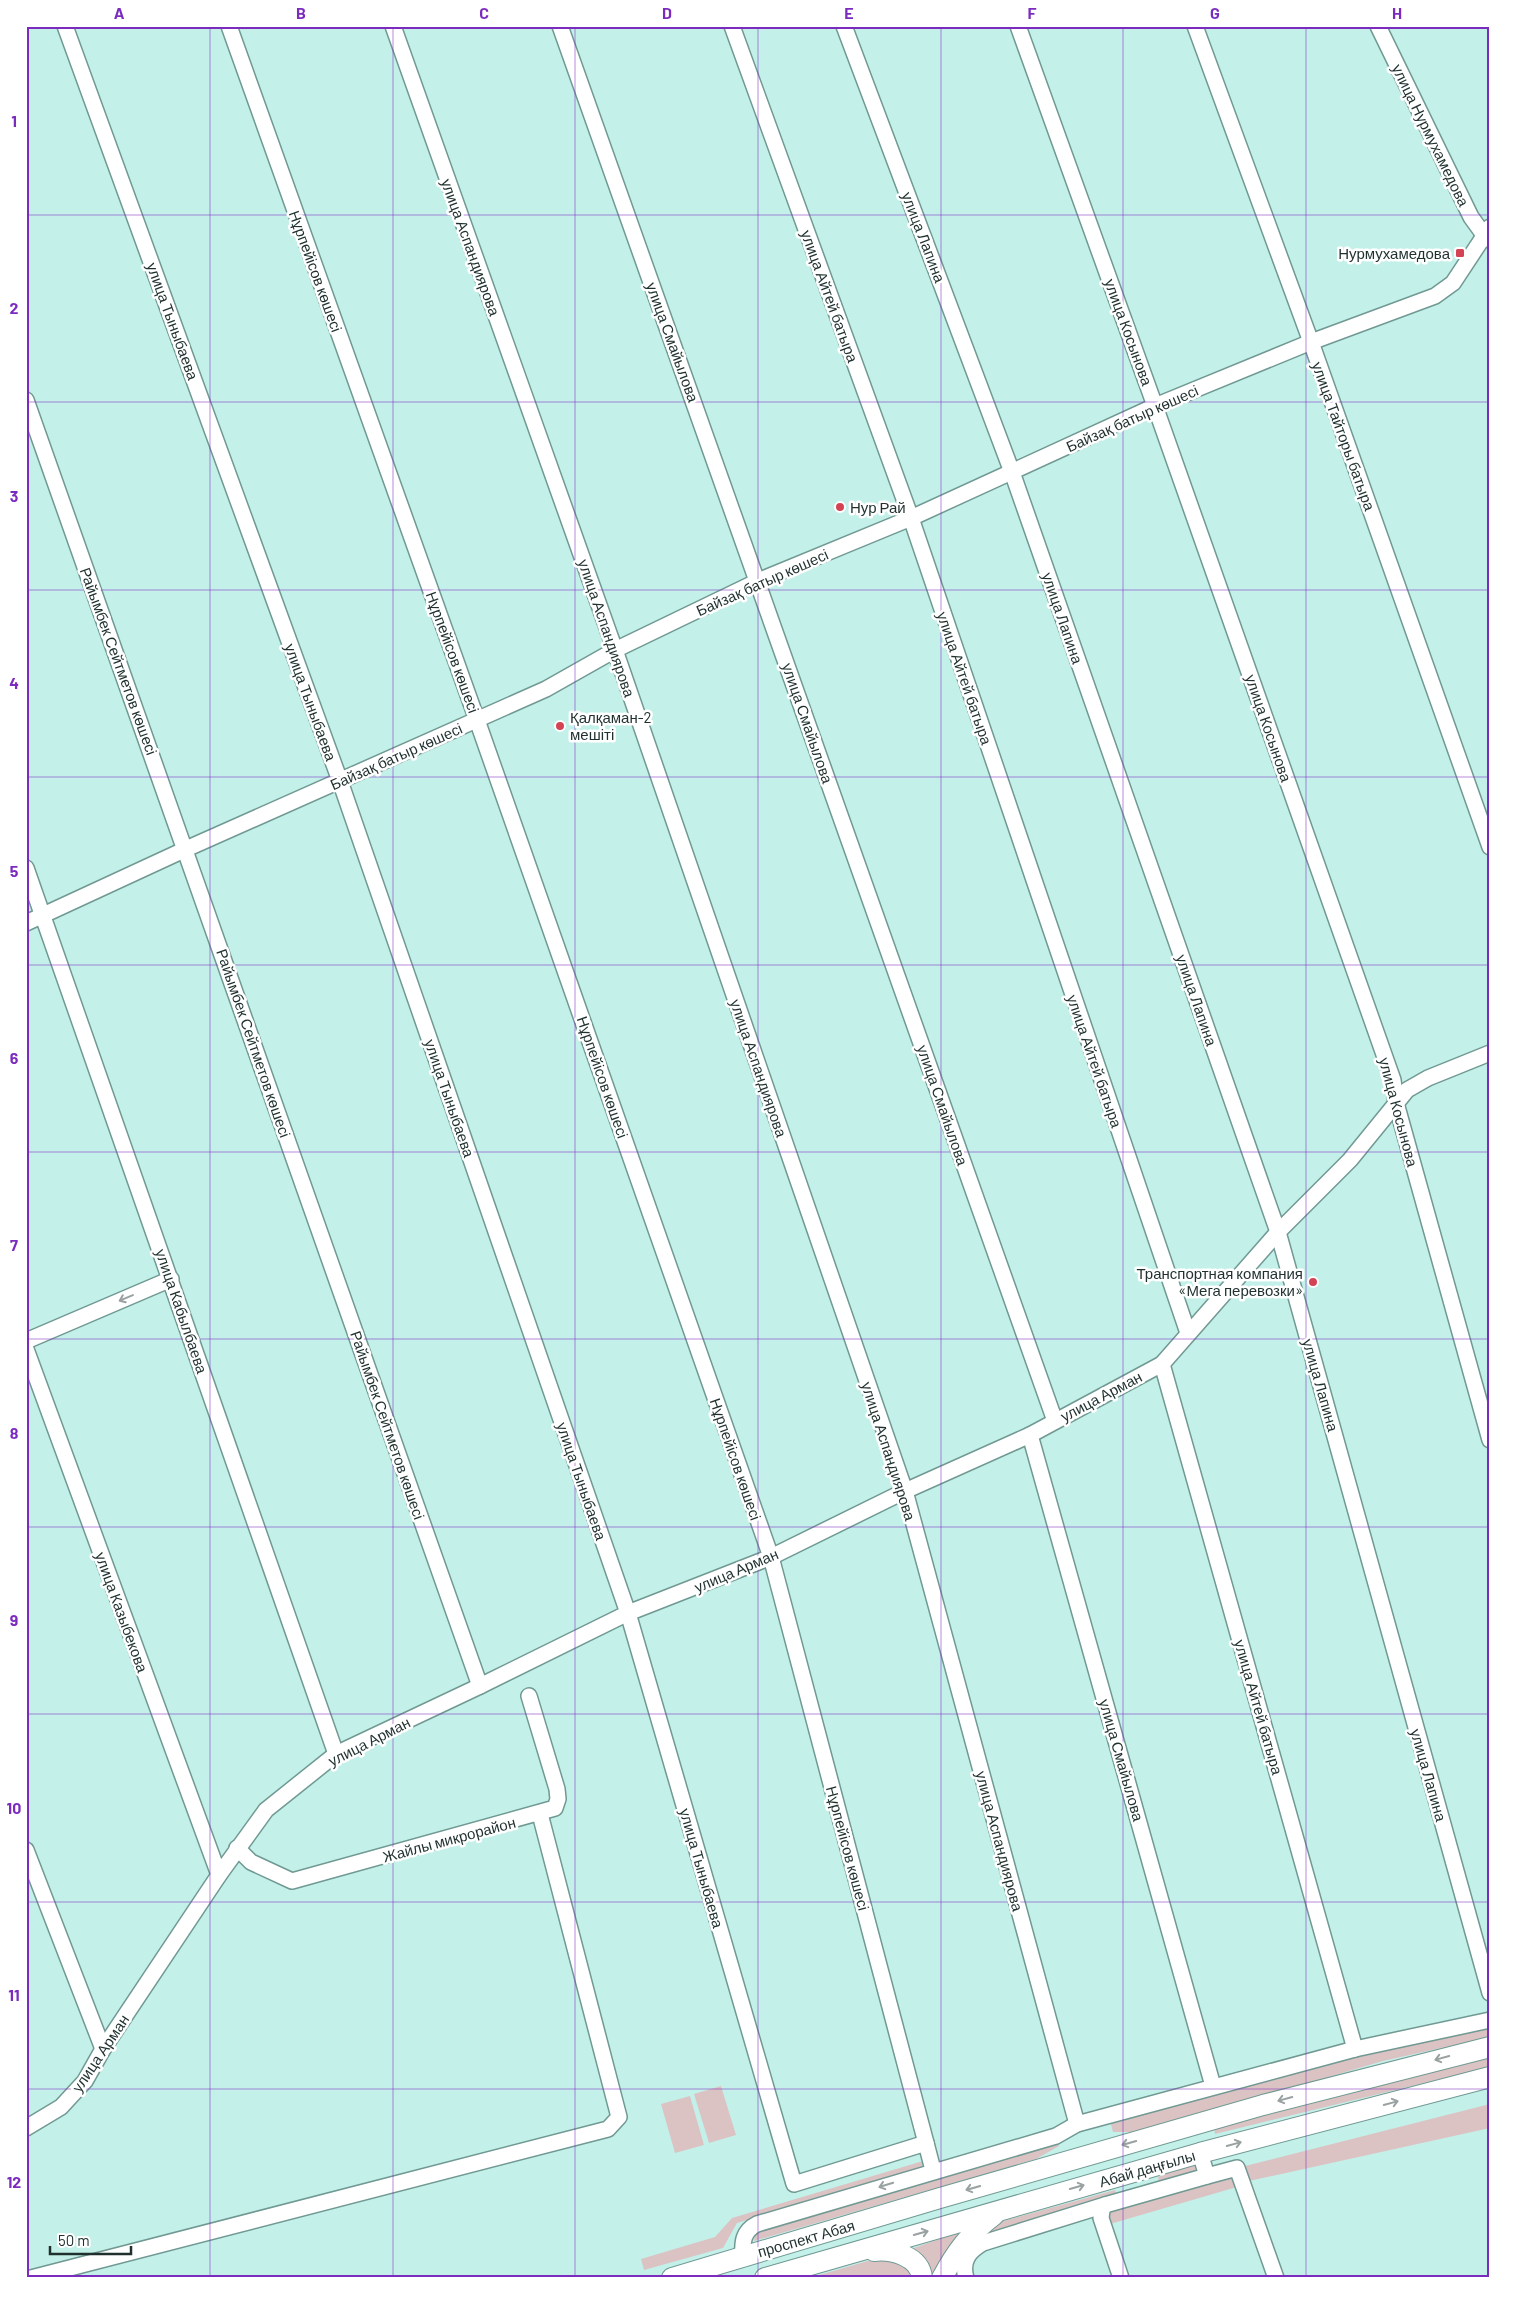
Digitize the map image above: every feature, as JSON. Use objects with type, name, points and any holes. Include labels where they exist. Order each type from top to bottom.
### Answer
[{"type":"main road","name":"Абай даңғылы","points":[[940,2198],[1263,2105],[1490,2047]]},
{"type":"main road","name":"Абай даңғылы","points":[[765,2278],[1200,2153],[1490,2077]]},
{"type":"main road","name":"проспект Абая","points":[[672,2278],[940,2198]]},
{"type":"main road","points":[[942,2278],[955,2254],[969,2236],[1005,2208]]},
{"type":"main road","points":[[852,2253],[881,2250],[894,2252],[915,2263],[921,2270],[922,2278]]},
{"type":"street","name":"улица Тыныбаева","points":[[65,26],[340,781],[628,1613],[794,2184],[926,2143]]},
{"type":"street","name":"Нұрпейісов көшесі","points":[[228,26],[478,720],[771,1557],[933,2170]]},
{"type":"street","name":"улица Аспандиярова","points":[[392,26],[615,650],[904,1491],[1077,2124]]},
{"type":"street","name":"улица Смайылова","points":[[560,26],[1055,1421]]},
{"type":"street","name":"улица Айтей батыра","points":[[732,26],[911,518],[1188,1333]]},
{"type":"street","name":"улица Лапина","points":[[844,26],[1012,472],[1278,1232],[1490,1993]]},
{"type":"street","name":"улица Косынова","points":[[1018,26],[1155,406],[1393,1080],[1396,1103],[1490,1440]]},
{"type":"street","name":"улица Тайторы батыра","points":[[1195,26],[1490,847]]},
{"type":"street","name":"улица Нурмухамедова","points":[[1378,26],[1471,217],[1488,234]]},
{"type":"street","name":"Байзақ батыр көшесі","points":[[26,923],[186,849],[546,689],[615,650],[758,581],[911,518],[1155,406],[1310,342],[1408,308],[1435,296],[1453,283],[1488,234]]},
{"type":"street","name":"Райымбек Сейтметов көшесі","points":[[26,400],[480,1686]]},
{"type":"street","name":"улица Кабылбаева","points":[[26,868],[336,1754]]},
{"type":"street","name":"улица Арман","points":[[26,2128],[61,2107],[85,2081],[103,2049],[236,1848],[266,1810],[336,1754],[628,1613],[771,1557],[904,1491],[1030,1434],[1162,1364],[1278,1232],[1350,1160],[1408,1090],[1428,1078],[1490,1053]]},
{"type":"street","points":[[26,1341],[171,1279]]},
{"type":"street","name":"улица Казыбекова","points":[[26,1348],[219,1875]]},
{"type":"street","name":"улица Айтей батыра","points":[[1162,1364],[1355,2049]]},
{"type":"street","name":"улица Смайылова","points":[[1030,1434],[1214,2086]]},
{"type":"street","name":"Жайлы микрорайон","points":[[236,1848],[252,1862],[292,1881],[540,1814],[555,1808],[558,1799],[557,1789],[530,1696]]},
{"type":"street","points":[[31,2278],[608,2129],[619,2117],[540,1814]]},
{"type":"street","points":[[26,1850],[103,2049]]},
{"type":"street","points":[[742,2257],[742,2240],[751,2227],[757,2224],[933,2170],[1056,2136],[1077,2124],[1355,2049],[1490,2020]]},
{"type":"street","points":[[1200,2153],[1207,2176]]},
{"type":"street","points":[[966,2278],[964,2264],[967,2256],[983,2244],[1106,2205],[1237,2168],[1276,2278]]},
{"type":"street","points":[[1106,2205],[1100,2215],[1121,2278]]},
{"type":"shaded area","points":[[1490,2026],[1490,2037],[1383,2061],[1139,2132],[1113,2132],[1111,2124],[1288,2073]]},
{"type":"shaded area","points":[[1490,2056],[1490,2067],[1215,2134],[1214,2129]]},
{"type":"shaded area","points":[[721,2086],[736,2135],[709,2143],[694,2094]]},
{"type":"shaded area","points":[[690,2096],[704,2145],[675,2153],[661,2104]]},
{"type":"shaded area","points":[[1490,2104],[1490,2128],[1249,2181],[1245,2166]]},
{"type":"shaded area","points":[[1057,2140],[1059,2146],[1036,2159],[754,2241],[756,2231]]},
{"type":"shaded area","points":[[923,2161],[922,2169],[737,2223],[723,2248],[644,2270],[641,2259],[715,2237],[732,2218]]},
{"type":"shaded area","points":[[1189,2165],[1198,2167],[1195,2174],[1159,2183],[1158,2177]]},
{"type":"shaded area","points":[[1228,2176],[1234,2179],[1237,2187],[1110,2224],[1110,2210]]},
{"type":"shaded area","points":[[1115,2190],[1117,2196],[976,2238],[996,2223]]},
{"type":"shaded area","points":[[968,2229],[935,2278],[929,2278],[908,2250]]},
{"type":"shaded area","points":[[878,2258],[902,2260],[916,2278],[809,2278]]},
{"type":"place","name":"Нурмухамедова","points":[[1460,253]]},
{"type":"place","name":"Нур Рай","points":[[840,507]]},
{"type":"place","name":"Қалқаман-2 мешіті","points":[[560,726]]},
{"type":"place","name":"Транспортная компания «Мега перевозки»","points":[[1313,1282]]}]
